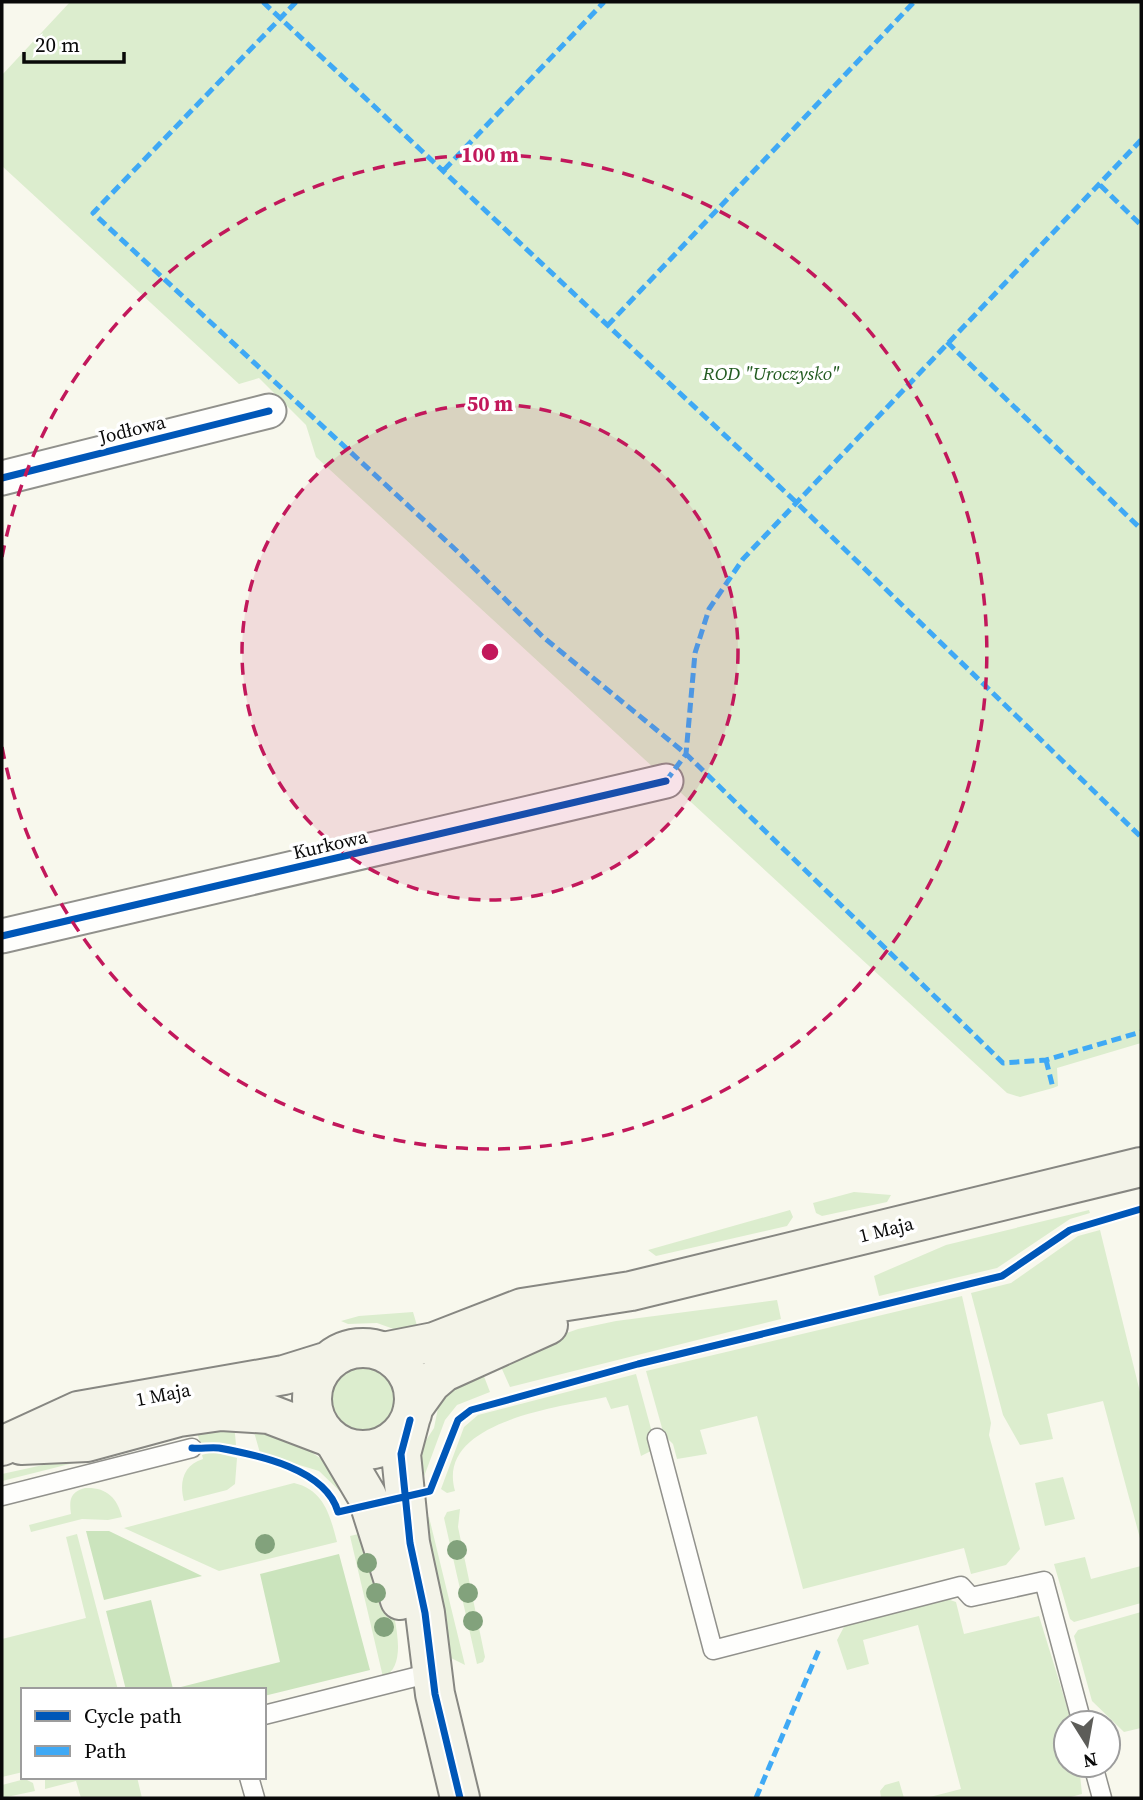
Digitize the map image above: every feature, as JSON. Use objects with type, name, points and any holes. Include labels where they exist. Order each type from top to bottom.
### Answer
[{"type":"main road","name":"1 Maja","points":[[383,1352],[434,1342],[522,1308],[631,1291],[1141,1167]]},
{"type":"main road","name":"1 Maja","points":[[412,1414],[431,1383],[444,1372],[525,1333],[631,1291]]},
{"type":"main road","points":[[431,1684],[425,1613],[410,1543],[401,1454],[414,1396],[407,1373],[383,1352],[355,1349],[329,1361],[319,1375],[313,1393],[316,1418],[367,1496],[431,1684],[460,1798]]},
{"type":"main road","name":"1 Maja","points":[[2,1446],[78,1411],[284,1375],[329,1361]]},
{"type":"main road","name":"1 Maja","points":[[2,1446],[87,1442],[179,1417],[221,1411],[269,1414],[331,1439]]},
{"type":"main road","points":[[331,1439],[367,1450],[384,1446],[401,1433],[412,1414]]},
{"type":"street","name":"Jodłowa","points":[[2,478],[269,411]]},
{"type":"street","name":"Kurkowa","points":[[2,936],[666,780]]},
{"type":"lane","points":[[657,1438],[713,1650],[961,1586],[971,1597],[1044,1581],[1078,1709]]},
{"type":"lane","points":[[2,1496],[192,1448]]},
{"type":"lane","points":[[266,1715],[431,1684]]},
{"type":"lane","points":[[250,1779],[255,1798]]},
{"type":"lane","points":[[1097,1779],[1102,1798]]},
{"type":"green space","name":"ROD \"Uroczysko\"","points":[[70,2],[1141,2],[1141,1043],[1057,1068],[1058,1086],[1053,1088],[1020,1097],[1007,1093],[316,457],[306,425],[259,378],[239,384],[2,166],[2,75]]},
{"type":"green space","points":[[854,1192],[891,1195],[887,1202],[822,1216],[816,1213],[813,1203]]},
{"type":"green space","points":[[790,1210],[793,1217],[787,1226],[656,1256],[648,1250]]},
{"type":"green space","points":[[1089,1210],[1090,1213],[1070,1219],[997,1268],[879,1296],[874,1276],[946,1245]]},
{"type":"green space","points":[[1100,1230],[1141,1396],[1141,1542],[1103,1401],[1047,1414],[1053,1439],[1020,1445],[1003,1415],[971,1293],[1011,1283],[1078,1236]]},
{"type":"green space","points":[[962,1296],[991,1423],[989,1435],[1020,1549],[1006,1565],[971,1574],[964,1548],[803,1589],[757,1416],[700,1430],[707,1454],[677,1459],[673,1444],[664,1435],[646,1371]]},
{"type":"green space","points":[[777,1300],[781,1319],[510,1387],[497,1358],[578,1329],[616,1321]]},
{"type":"green space","points":[[413,1312],[418,1329],[402,1332],[377,1323],[348,1324],[341,1321],[359,1316]]},
{"type":"green space","points":[[357,1365],[371,1365],[383,1370],[392,1379],[397,1398],[395,1411],[388,1422],[371,1431],[357,1431],[345,1426],[336,1417],[331,1405],[331,1391],[336,1379],[345,1370]]},
{"type":"green space","points":[[480,1366],[490,1392],[457,1405],[445,1420],[422,1482],[417,1454],[434,1428],[438,1408],[448,1390]]},
{"type":"green space","points":[[636,1374],[653,1436],[653,1450],[641,1456],[628,1405],[611,1409],[606,1397],[533,1413],[482,1433],[464,1448],[454,1467],[455,1491],[447,1493],[441,1489],[464,1427],[478,1415]]},
{"type":"green space","points":[[234,1423],[236,1445],[200,1443],[197,1432],[2,1481],[2,1474]]},
{"type":"green space","points":[[254,1432],[295,1432],[314,1454],[332,1466],[349,1500],[319,1471],[260,1453]]},
{"type":"green space","points":[[212,1452],[237,1458],[235,1484],[227,1490],[184,1501],[182,1488],[187,1470],[203,1459],[202,1455]]},
{"type":"green space","points":[[1063,1477],[1075,1519],[1045,1526],[1035,1483]]},
{"type":"green space","points":[[294,1483],[304,1486],[319,1498],[328,1513],[337,1542],[219,1571],[124,1528]]},
{"type":"green space","points":[[85,1488],[105,1491],[114,1499],[122,1517],[108,1520],[82,1519],[31,1532],[29,1525],[71,1514],[72,1497]]},
{"type":"green space","points":[[460,1509],[458,1527],[485,1657],[483,1662],[477,1664],[444,1518],[447,1512]]},
{"type":"green space","points":[[429,1517],[465,1665],[449,1657],[419,1520]]},
{"type":"green space","points":[[86,1531],[109,1531],[202,1576],[104,1600]]},
{"type":"green space","points":[[367,1532],[386,1586],[397,1632],[398,1652],[394,1668],[383,1677],[350,1536]]},
{"type":"green space","points":[[77,1534],[117,1688],[21,1688],[21,1772],[2,1777],[2,1639],[86,1618],[66,1537]]},
{"type":"green space","points":[[339,1554],[370,1670],[266,1696],[266,1688],[177,1688],[280,1662],[260,1574]]},
{"type":"green space","points":[[1085,1557],[1091,1579],[1141,1566],[1141,1603],[1074,1622],[1070,1619],[1054,1564]]},
{"type":"green space","points":[[947,1599],[956,1602],[964,1634],[1039,1616],[1068,1709],[1052,1709],[1052,1779],[1080,1779],[1082,1794],[1067,1798],[926,1798],[961,1789],[918,1625],[863,1640],[869,1664],[847,1670],[837,1640],[845,1625]]},
{"type":"green space","points":[[151,1600],[173,1688],[125,1688],[106,1611]]},
{"type":"green space","points":[[1141,1612],[1141,1728],[1124,1732],[1122,1709],[1100,1709],[1092,1701],[1074,1636],[1078,1630]]},
{"type":"green space","points":[[25,1779],[33,1783],[35,1791],[2,1798],[2,1785]]},
{"type":"green space","points":[[45,1779],[137,1779],[142,1798],[81,1798],[76,1781],[45,1789]]},
{"type":"green space","points":[[899,1781],[904,1798],[881,1798],[880,1791],[885,1785]]},
{"type":"marked path","points":[[263,2],[797,503],[1141,837]]},
{"type":"marked path","points":[[296,2],[93,213],[457,551],[543,637],[686,754],[1003,1063],[1046,1060],[1141,1032]]},
{"type":"marked path","points":[[444,170],[604,2]]},
{"type":"marked path","points":[[607,326],[914,2]]},
{"type":"marked path","points":[[666,781],[686,754],[695,653],[709,609],[743,559],[1141,140]]},
{"type":"marked path","points":[[1100,185],[1141,225]]},
{"type":"marked path","points":[[947,342],[1141,529]]},
{"type":"marked path","points":[[1046,1060],[1053,1088]]},
{"type":"marked path","points":[[756,1798],[820,1647]]},
{"type":"cycle path","points":[[2,478],[269,411]]},
{"type":"cycle path","points":[[2,936],[666,781]]},
{"type":"cycle path","points":[[192,1448],[235,1451],[289,1466],[320,1485],[331,1497],[338,1512],[430,1491],[458,1420],[471,1410],[638,1364],[1002,1276],[1070,1230],[1141,1209]]},
{"type":"cycle path","points":[[410,1420],[401,1454],[410,1543],[425,1613],[435,1694],[460,1798]]}]
